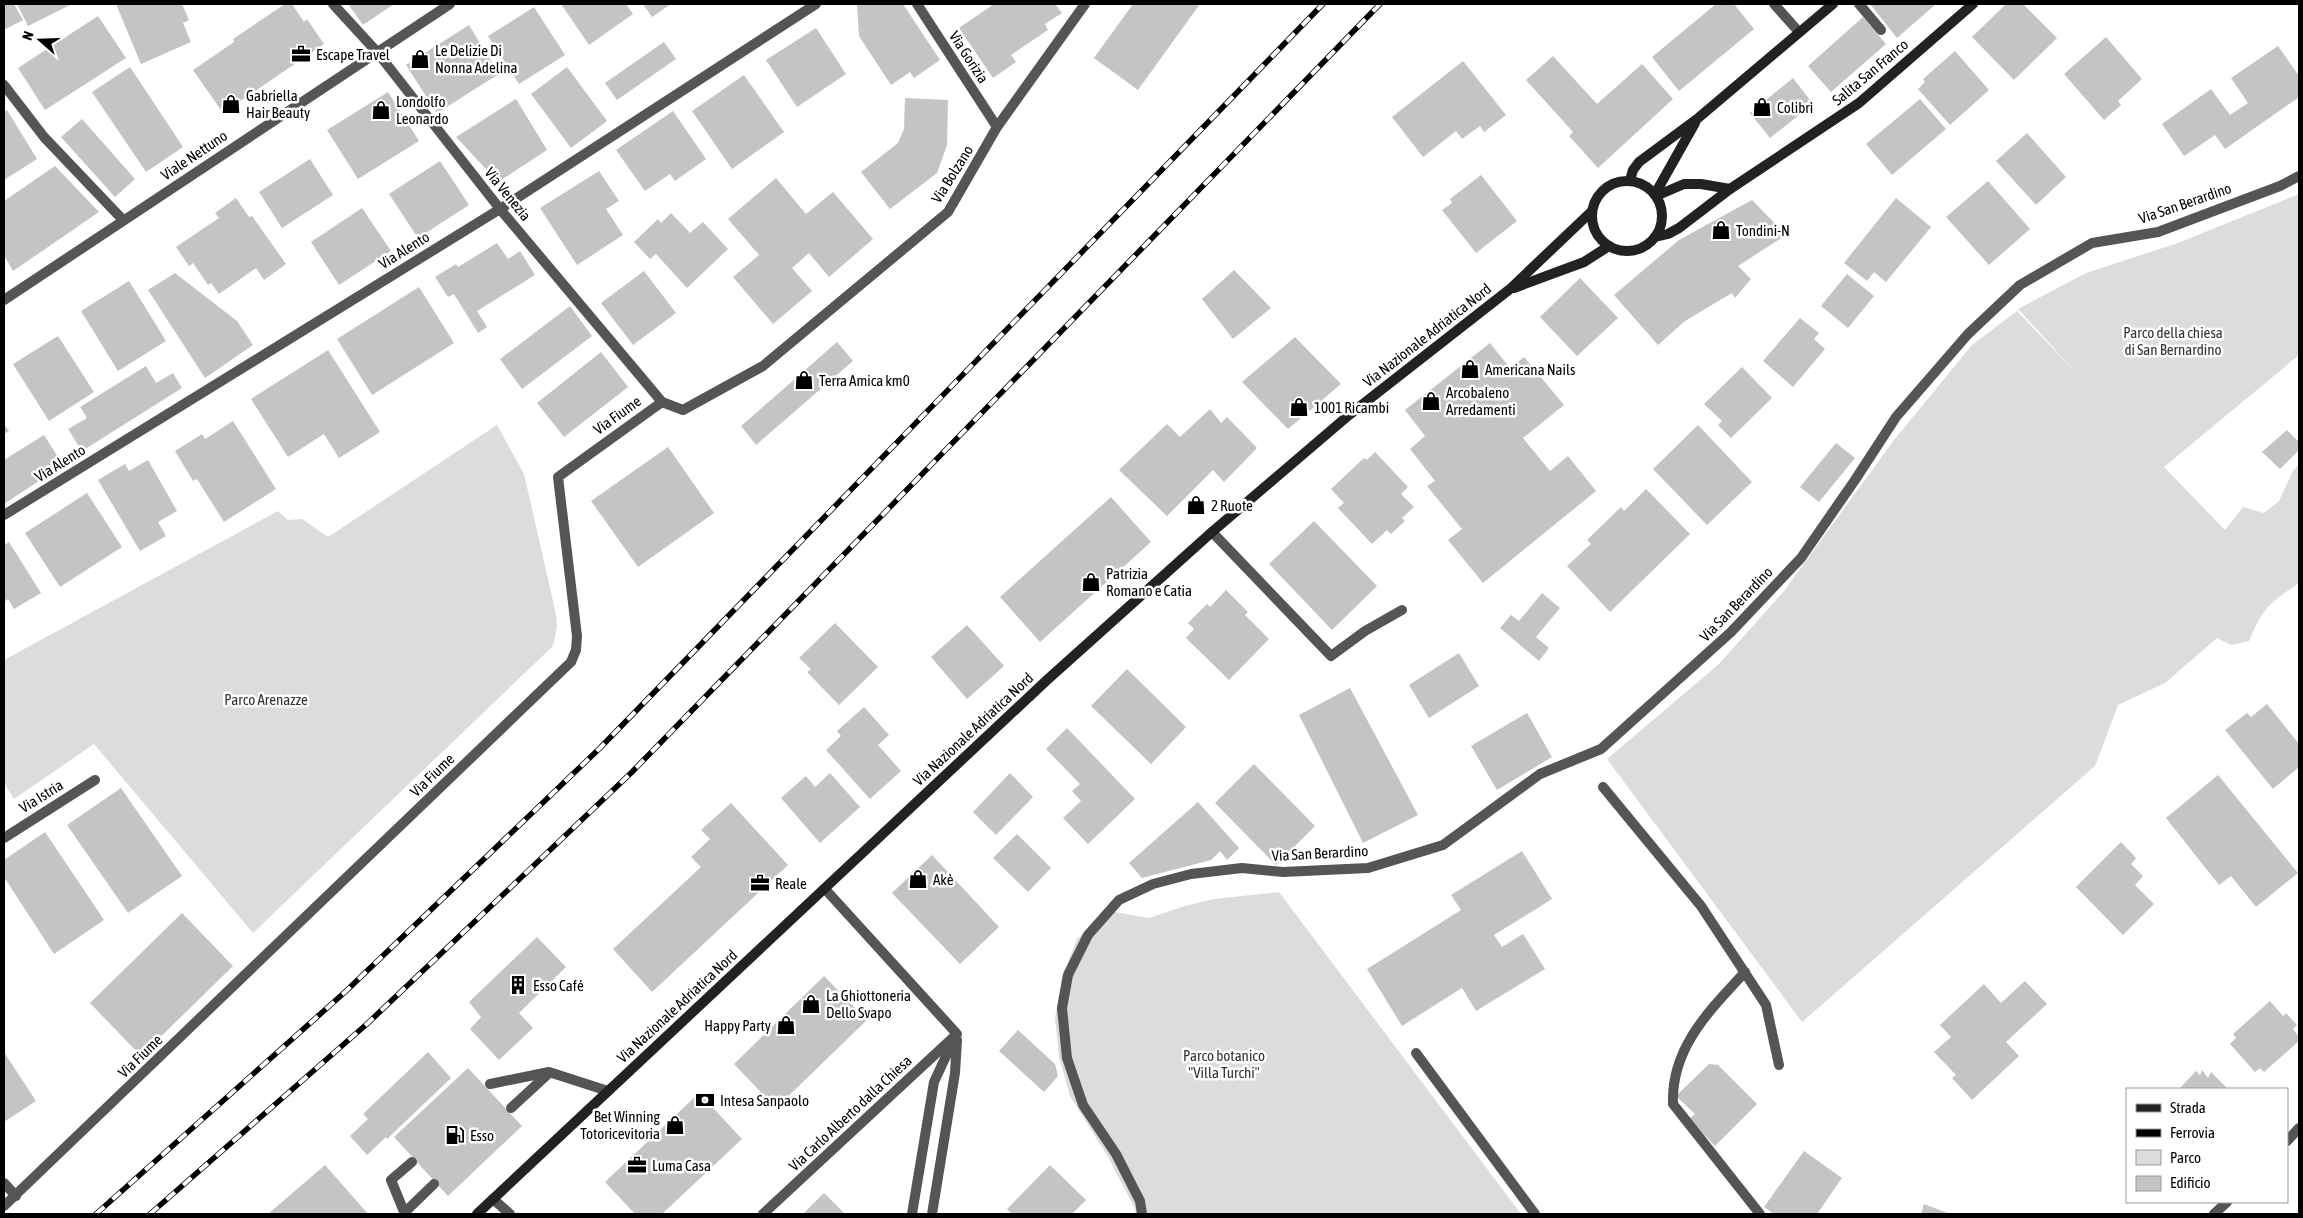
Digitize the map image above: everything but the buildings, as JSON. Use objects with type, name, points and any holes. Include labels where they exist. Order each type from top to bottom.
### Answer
[{"type":"main road","points":[[1592,211],[1595,231],[1609,246],[1618,250],[1639,249],[1648,244],[1655,237],[1660,227],[1661,206],[1656,195],[1640,183],[1630,180],[1633,170],[1639,162],[1697,119],[1833,4]]},
{"type":"main road","name":"Salita San Franco","points":[[1655,237],[1668,234],[1678,228],[1730,189],[1859,103],[1973,4]]},
{"type":"main road","points":[[1656,195],[1697,119]]},
{"type":"main road","name":"Via Nazionale Adriatica Nord","points":[[477,1214],[1047,680],[1212,532],[1349,415],[1510,289],[1592,211],[1594,201],[1609,185],[1619,181],[1630,180]]},
{"type":"main road","points":[[1656,195],[1684,184],[1701,184],[1730,189]]},
{"type":"main road","name":"Via Nazionale Adriatica Nord","points":[[1510,289],[1584,262],[1609,246]]},
{"type":"street","name":"Via Venezia","points":[[333,4],[377,52],[500,209],[662,402]]},
{"type":"street","name":"Viale Nettuno","points":[[4,300],[450,4]]},
{"type":"street","name":"Via Alento","points":[[4,515],[500,209],[816,4]]},
{"type":"street","name":"Via Gorizia","points":[[917,4],[997,127]]},
{"type":"street","name":"Via Bolzano","points":[[763,366],[948,212],[997,127],[1085,4]]},
{"type":"street","points":[[1774,4],[1799,32]]},
{"type":"street","points":[[1859,4],[1881,30]]},
{"type":"street","points":[[4,85],[44,137],[123,220]]},
{"type":"street","name":"Via San Berardino","points":[[1142,1214],[1140,1201],[1116,1154],[1083,1105],[1067,1058],[1062,1008],[1068,975],[1088,935],[1118,900],[1153,884],[1191,874],[1242,868],[1284,872],[1368,868],[1444,845],[1540,774],[1601,750],[1731,632],[1801,558],[1896,417],[1968,334],[2020,285],[2092,243],[2158,232],[2280,186],[2299,176]]},
{"type":"street","name":"Via Fiume","points":[[4,1206],[570,662],[576,650],[577,636],[558,477],[662,402],[683,410],[763,366]]},
{"type":"street","points":[[1212,532],[1331,656],[1365,631],[1402,610]]},
{"type":"street","name":"Via Istria","points":[[4,838],[95,780]]},
{"type":"street","points":[[1603,787],[1701,906],[1766,1005],[1779,1065]]},
{"type":"street","points":[[825,889],[957,1034],[955,1073],[932,1214]]},
{"type":"street","points":[[1745,972],[1712,1007],[1686,1043],[1672,1087],[1673,1104],[1760,1214]]},
{"type":"street","points":[[912,1214],[934,1082],[957,1034]]},
{"type":"street","name":"Via Carlo Alberto dalla Chiesa","points":[[763,1214],[957,1034]]},
{"type":"street","points":[[1416,1053],[1535,1214]]},
{"type":"street","points":[[511,1108],[549,1072]]},
{"type":"street","points":[[490,1084],[549,1072],[608,1091]]},
{"type":"street","points":[[2288,1140],[2299,1128]]},
{"type":"street","points":[[412,1162],[391,1180],[404,1214],[434,1184]]},
{"type":"street","points":[[4,1183],[16,1196]]},
{"type":"street","points":[[493,1199],[510,1214]]},
{"type":"street","points":[[2214,1214],[2226,1203]]},
{"type":"green space","name":"Parco della chiesa di San Bernardino","points":[[2299,194],[2299,355],[2164,467],[2225,530],[2243,507],[2264,513],[2279,501],[2293,471],[2299,464],[2299,583],[2268,607],[2258,621],[2249,641],[2231,645],[2217,638],[2165,683],[2118,705],[2095,766],[1802,1022],[1607,759],[1719,664],[1784,591],[1894,440],[1972,345],[2017,311],[2080,377],[2018,309],[2086,273],[2178,243]]},
{"type":"green space","name":"Parco Arenazze","points":[[497,425],[524,474],[556,614],[557,627],[553,646],[253,933],[94,744],[14,799],[4,783],[4,660],[278,511],[288,520],[302,519],[328,537]]},
{"type":"green space","name":"Parco botanico \"Villa Turchi\"","points":[[1279,892],[1521,1214],[1136,1214],[1108,1157],[1070,1096],[1059,1057],[1055,1018],[1062,977],[1077,939],[1109,911],[1149,918],[1214,899]]},
{"type":"railway","points":[[96,1214],[345,992],[600,748],[1323,4]]},
{"type":"railway","points":[[150,1214],[368,1023],[631,773],[1380,4]]},
{"type":"place","name":"Escape Travel","points":[[301,54]]},
{"type":"place","name":"Le Delizie Di Nonna Adelina","points":[[420,59]]},
{"type":"place","name":"Gabriella Hair Beauty","points":[[231,104]]},
{"type":"place","name":"Colibrì","points":[[1762,107]]},
{"type":"place","name":"Londolfo Leonardo","points":[[381,110]]},
{"type":"place","name":"Tondini-N","points":[[1721,230]]},
{"type":"place","name":"Americana Nails","points":[[1470,369]]},
{"type":"place","name":"Terra Amica km0","points":[[804,380]]},
{"type":"place","name":"Arcobaleno Arredamenti","points":[[1431,401]]},
{"type":"place","name":"1001 Ricambi","points":[[1299,407]]},
{"type":"place","name":"2 Ruote","points":[[1196,505]]},
{"type":"place","name":"Patrizia Romano e Catia","points":[[1091,582]]},
{"type":"place","name":"Akè","points":[[918,879]]},
{"type":"place","name":"Reale","points":[[760,883]]},
{"type":"place","name":"Esso Café","points":[[518,985]]},
{"type":"place","name":"La Ghiottoneria Dello Svapo","points":[[811,1004]]},
{"type":"place","name":"Happy Party","points":[[786,1025]]},
{"type":"place","name":"Intesa Sanpaolo","points":[[705,1100]]},
{"type":"place","name":"Bet Winning Totoricevitoria","points":[[675,1125]]},
{"type":"place","name":"Esso","points":[[455,1135]]},
{"type":"place","name":"Luma Casa","points":[[637,1165]]}]
